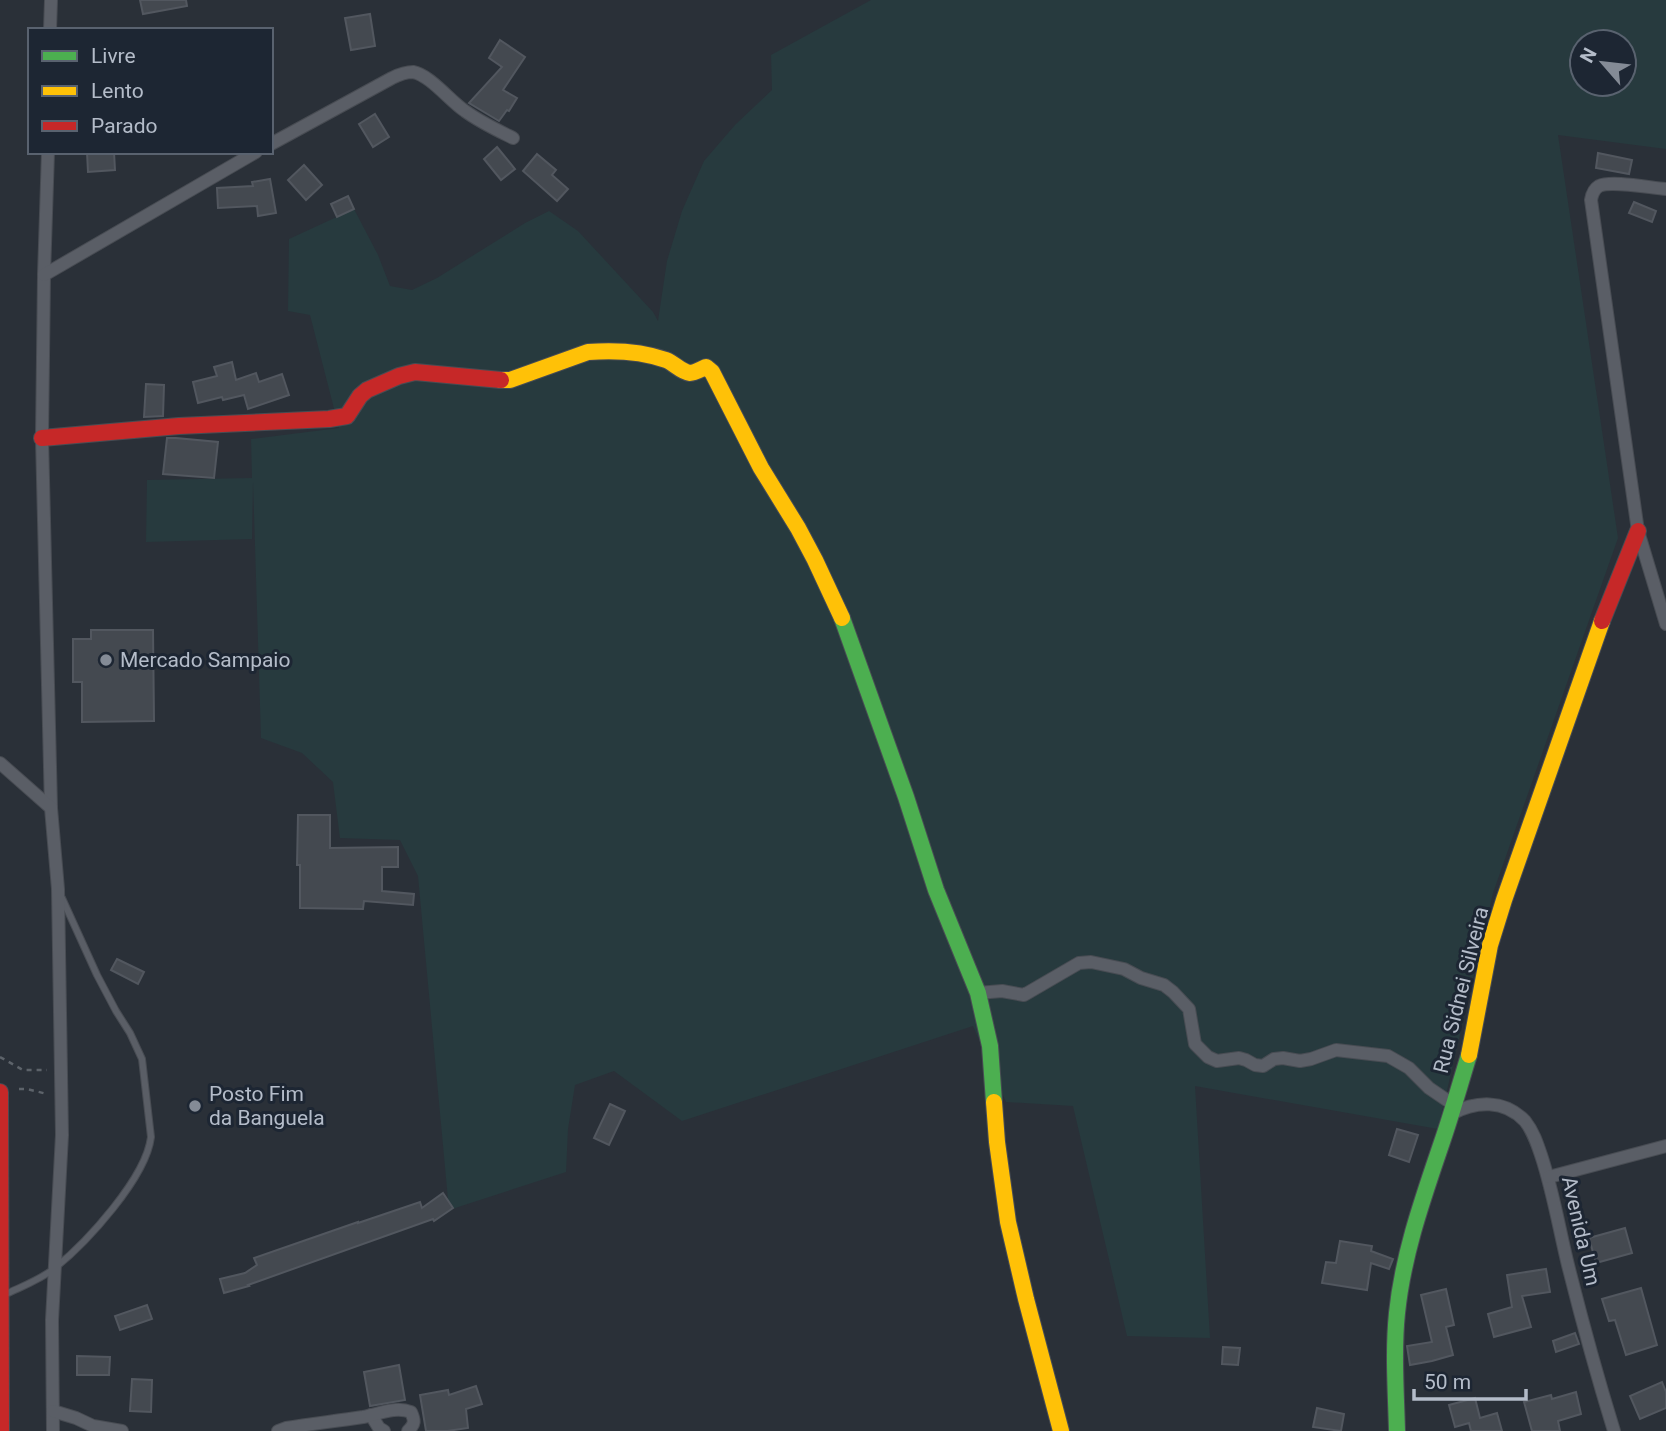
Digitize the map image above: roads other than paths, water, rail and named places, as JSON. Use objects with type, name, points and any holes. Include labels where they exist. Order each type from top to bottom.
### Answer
[{"type":"main road","points":[[42,438],[179,426],[329,419],[347,416],[367,390],[415,372],[510,380],[580,354],[599,351],[647,355],[668,361],[692,373],[708,368],[761,468],[810,549],[846,626],[936,890],[978,993],[990,1046],[997,1143],[1007,1222],[1061,1431]]},
{"type":"main road","name":"Rua Sidnei Silveira","points":[[1397,1431],[1397,1313],[1416,1218],[1471,1047],[1490,945],[1504,900],[1610,597],[1638,531]]},
{"type":"main road","points":[[0,1094],[1,1431]]},
{"type":"street","points":[[50,28],[51,0]]},
{"type":"street","points":[[273,143],[392,78],[413,72],[425,77],[464,110],[513,138]]},
{"type":"street","points":[[48,154],[42,438],[51,808],[58,889],[62,1135],[52,1320],[53,1431]]},
{"type":"street","points":[[44,275],[253,154]]},
{"type":"street","points":[[1666,189],[1610,183],[1598,186],[1591,200],[1638,531],[1666,624]]},
{"type":"street","points":[[0,763],[51,808]]},
{"type":"street","points":[[978,993],[1024,995],[1079,963],[1091,962],[1124,969],[1164,985],[1173,992],[1189,1009],[1195,1044],[1213,1060],[1242,1059],[1263,1066],[1274,1059],[1300,1061],[1336,1051],[1388,1056],[1409,1068],[1452,1109]]},
{"type":"street","name":"Avenida Um","points":[[1452,1109],[1486,1103],[1507,1108],[1518,1114],[1535,1137],[1549,1177],[1582,1319],[1612,1430]]},
{"type":"street","points":[[1549,1177],[1666,1146]]},
{"type":"street","points":[[278,1431],[396,1409],[411,1412],[414,1420],[408,1431]]},
{"type":"street","points":[[53,1411],[93,1426],[122,1431]]},
{"type":"street","points":[[371,1415],[384,1431]]},
{"type":"lane","points":[[0,1297],[39,1279],[55,1268],[90,1235],[139,1171],[149,1149],[151,1137],[142,1059],[97,975],[58,889]]},
{"type":"place","name":"Mercado Sampaio","points":[[106,660]]},
{"type":"place","name":"Posto Fim da Banguela","points":[[195,1106]]}]
